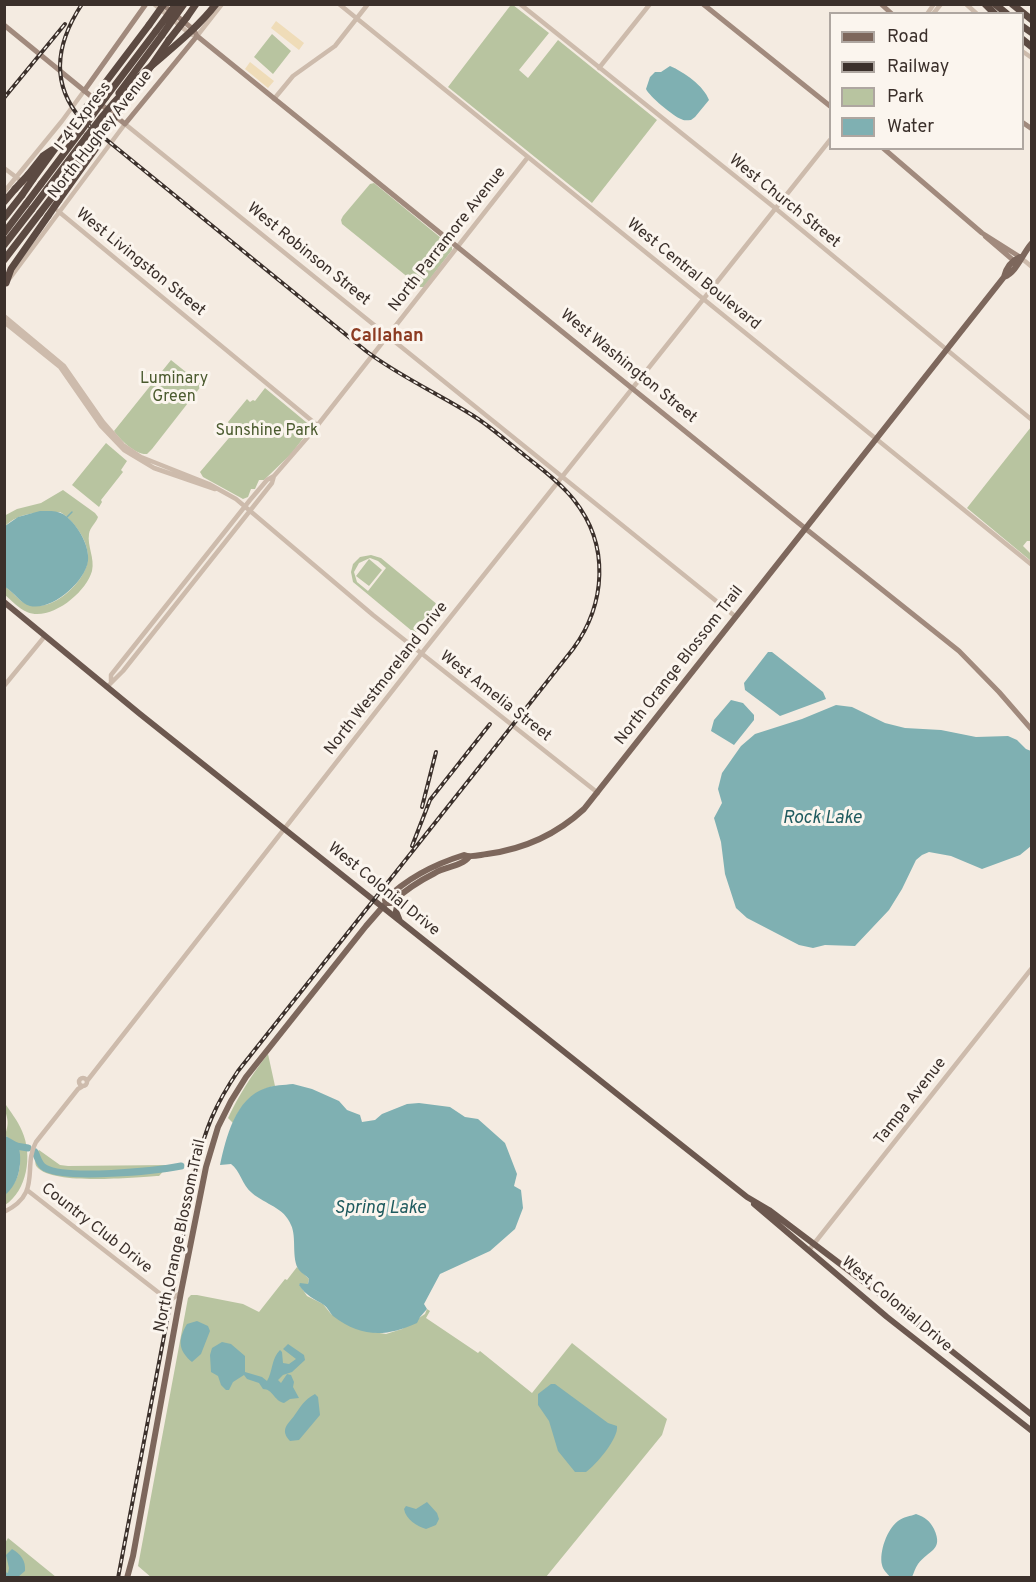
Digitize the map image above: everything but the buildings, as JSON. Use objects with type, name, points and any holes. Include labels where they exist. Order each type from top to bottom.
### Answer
[{"type":"highway","points":[[4,218],[18,192],[57,147],[163,4]]},
{"type":"highway","name":"I-4 Express","points":[[159,33],[176,4]]},
{"type":"highway","name":"I-4 Express","points":[[4,245],[29,207],[159,33],[184,4]]},
{"type":"highway","points":[[4,260],[56,198],[196,4]]},
{"type":"highway","points":[[109,100],[192,32],[216,4]]},
{"type":"highway","points":[[1012,5],[1032,14]]},
{"type":"highway","points":[[4,202],[18,192]]},
{"type":"highway","name":"I-4 Express","points":[[4,233],[29,207]]},
{"type":"highway","points":[[5,284],[44,214]]},
{"type":"highway","name":"West Colonial Drive","points":[[4,602],[109,684],[284,829],[384,905],[400,922],[747,1197],[766,1216],[811,1247],[1032,1415]]},
{"type":"highway","points":[[399,896],[396,911],[400,922]]},
{"type":"highway","name":"West Colonial Drive","points":[[811,1247],[887,1317],[1032,1431]]},
{"type":"highway","points":[[981,1392],[987,1388],[1004,1393]]},
{"type":"main road","points":[[84,91],[146,4]]},
{"type":"main road","name":"West Washington Street","points":[[163,4],[194,30],[197,36],[274,99],[958,651],[999,692],[1032,730]]},
{"type":"main road","points":[[703,4],[829,103]]},
{"type":"main road","name":"West Robinson Street","points":[[4,26],[125,124]]},
{"type":"main road","name":"North Hughey Avenue","points":[[125,124],[197,36]]},
{"type":"main road","points":[[885,150],[982,233],[1017,259]]},
{"type":"main road","name":"North Orange Blossom Trail","points":[[127,1578],[210,1153],[218,1127],[231,1101],[264,1052],[384,905],[385,900],[402,886],[426,870],[464,855],[469,857],[511,850],[543,838],[575,817],[598,793],[1004,277],[1011,274],[1018,265],[1017,259],[1032,243]]},
{"type":"main road","name":"North Orange Blossom Trail","points":[[384,905],[391,903],[423,879],[465,861],[469,857]]},
{"type":"main road","name":"North Orange Blossom Trail","points":[[132,1578],[133,1556]]},
{"type":"street","name":"West Washington Street","points":[[154,4],[190,34],[197,36]]},
{"type":"street","name":"North Hughey Avenue","points":[[197,36],[222,4]]},
{"type":"street","name":"West Central Boulevard","points":[[339,4],[1032,565]]},
{"type":"street","points":[[274,99],[293,76],[330,51],[368,4]]},
{"type":"street","name":"West Church Street","points":[[520,4],[775,208],[1032,420]]},
{"type":"street","points":[[599,68],[650,4]]},
{"type":"street","points":[[4,192],[84,91]]},
{"type":"street","name":"North Hughey Avenue","points":[[5,284],[125,124]]},
{"type":"street","name":"West Robinson Street","points":[[125,124],[736,617]]},
{"type":"street","name":"North Westmoreland Drive","points":[[27,1190],[33,1147],[80,1086],[86,1085],[90,1074],[703,298],[829,142]]},
{"type":"street","name":"North Parramore Avenue","points":[[109,684],[116,680],[244,507],[272,483],[274,476],[528,158]]},
{"type":"street","name":"West Livingston Street","points":[[4,168],[317,425]]},
{"type":"street","points":[[1017,259],[1032,267]]},
{"type":"street","name":"West Amelia Street","points":[[4,316],[64,366],[109,430],[123,445],[141,457],[227,493],[422,654],[598,793]]},
{"type":"street","name":"West Amelia Street","points":[[4,322],[60,367],[110,437],[139,460],[154,468],[214,489],[244,507]]},
{"type":"street","points":[[87,405],[95,410]]},
{"type":"street","points":[[99,423],[109,430]]},
{"type":"street","points":[[4,686],[45,636]]},
{"type":"street","name":"Tampa Avenue","points":[[811,1247],[1032,968]]},
{"type":"street","points":[[4,1212],[15,1206],[27,1190]]},
{"type":"street","name":"Country Club Drive","points":[[27,1190],[163,1296],[172,1299],[182,1292]]},
{"type":"green space","points":[[513,5],[549,33],[519,70],[528,78],[558,40],[657,120],[592,203],[448,87]]},
{"type":"green space","points":[[272,34],[291,51],[273,74],[254,57]]},
{"type":"green space","points":[[374,183],[452,247],[424,287],[420,287],[342,224],[343,216],[370,184]]},
{"type":"green space","name":"Luminary Green","points":[[171,360],[202,385],[152,449],[147,454],[143,454],[120,439],[114,431]]},
{"type":"green space","name":"Sunshine Park","points":[[265,388],[312,427],[291,454],[264,480],[259,480],[255,489],[251,489],[248,497],[243,499],[203,477],[200,472],[234,432],[228,422],[247,399],[250,402],[255,401]]},
{"type":"green space","points":[[1031,427],[1031,541],[1027,541],[1023,546],[1031,554],[1031,561],[967,508]]},
{"type":"green space","points":[[106,443],[127,461],[121,470],[123,472],[101,500],[99,507],[72,485]]},
{"type":"green space","points":[[63,490],[98,517],[89,534],[93,561],[92,571],[83,588],[66,604],[46,613],[27,612],[5,595],[5,587],[27,604],[36,606],[55,601],[64,596],[79,581],[87,564],[87,549],[76,527],[60,512],[24,515],[5,526],[4,516],[17,509],[41,503]]},
{"type":"green space","points":[[371,555],[381,558],[444,610],[442,613],[438,611],[434,626],[423,632],[412,631],[353,582],[351,572],[353,564],[360,557]],"holes":[[[370,558],[386,568],[368,591],[357,582],[354,572],[359,563]]]},
{"type":"green space","points":[[369,559],[382,570],[369,586],[356,576]]},
{"type":"green space","points":[[268,1054],[275,1086],[255,1094],[240,1110],[233,1123],[228,1118],[232,1109]]},
{"type":"green space","points":[[4,1102],[22,1131],[27,1151],[23,1182],[12,1199],[5,1205],[5,1195],[15,1182],[20,1166],[19,1147],[5,1135],[8,1121]]},
{"type":"green space","points":[[39,1150],[60,1165],[68,1166],[169,1165],[159,1176],[114,1179],[60,1177],[46,1173],[37,1167],[36,1154]]},
{"type":"green space","points":[[297,1267],[309,1279],[308,1284],[299,1284],[307,1296],[323,1304],[331,1314],[367,1331],[386,1334],[402,1329],[425,1314],[427,1309],[430,1311],[426,1318],[478,1353],[480,1351],[532,1393],[572,1343],[667,1419],[662,1435],[546,1577],[152,1578],[138,1566],[188,1298],[191,1295],[197,1295],[243,1304],[259,1312]]},
{"type":"green space","points":[[8,1538],[56,1578],[5,1578],[5,1543]]},
{"type":"sand","points":[[276,21],[304,43],[299,50],[271,28]]},
{"type":"sand","points":[[250,62],[274,81],[268,88],[245,69]]},
{"type":"water","points":[[670,66],[693,80],[709,100],[691,120],[683,120],[673,114],[656,101],[646,89],[650,77],[655,72],[661,72]]},
{"type":"water","points":[[40,511],[60,513],[73,522],[87,548],[88,561],[81,578],[66,593],[48,604],[30,606],[23,603],[5,587],[5,526],[18,517]]},
{"type":"water","points":[[768,652],[772,652],[823,692],[826,699],[780,716],[745,690],[744,683]]},
{"type":"water","points":[[731,700],[743,703],[754,715],[754,720],[734,745],[711,731],[714,720]]},
{"type":"water","name":"Rock Lake","points":[[836,705],[852,707],[885,723],[905,728],[941,730],[976,737],[1008,736],[1017,740],[1031,751],[1031,846],[1020,855],[982,869],[951,856],[929,852],[922,855],[916,860],[889,910],[855,946],[825,945],[813,948],[799,945],[747,918],[736,908],[725,874],[721,842],[714,818],[722,803],[718,789],[722,773],[741,746],[755,734]]},
{"type":"water","name":"Spring Lake","points":[[293,1084],[312,1089],[339,1101],[347,1110],[360,1115],[362,1122],[375,1120],[382,1114],[407,1104],[419,1103],[450,1107],[465,1117],[478,1119],[505,1143],[517,1174],[514,1186],[521,1190],[523,1208],[515,1229],[490,1251],[440,1274],[424,1304],[427,1309],[417,1323],[395,1331],[374,1333],[354,1328],[333,1316],[325,1306],[308,1295],[299,1285],[300,1283],[308,1284],[309,1279],[297,1265],[293,1230],[288,1219],[279,1210],[252,1193],[231,1164],[220,1165],[229,1131],[239,1110],[247,1100],[266,1088]]},
{"type":"water","points":[[4,1135],[18,1143],[20,1157],[17,1178],[5,1195]]},
{"type":"water","points":[[197,1321],[208,1326],[210,1331],[201,1354],[192,1362],[184,1354],[181,1341],[187,1324]]},
{"type":"water","points":[[222,1342],[231,1344],[245,1356],[245,1372],[262,1377],[267,1381],[275,1357],[280,1350],[283,1363],[289,1364],[296,1359],[283,1349],[288,1344],[304,1355],[305,1360],[292,1372],[283,1375],[278,1380],[281,1383],[287,1374],[291,1375],[294,1382],[293,1387],[299,1398],[281,1402],[269,1391],[263,1389],[259,1383],[247,1379],[244,1375],[233,1382],[229,1390],[226,1390],[221,1385],[218,1376],[211,1372],[212,1348]]},
{"type":"water","points":[[551,1384],[555,1384],[608,1423],[617,1426],[611,1444],[601,1458],[586,1472],[575,1472],[558,1451],[549,1421],[538,1405],[538,1394]]},
{"type":"water","points":[[315,1394],[318,1397],[320,1415],[299,1440],[290,1441],[285,1434],[287,1425],[303,1404]]},
{"type":"water","points":[[427,1502],[437,1513],[439,1519],[436,1525],[426,1529],[409,1519],[404,1509],[406,1506],[416,1509]]},
{"type":"water","points":[[916,1514],[922,1516],[932,1526],[937,1536],[936,1546],[918,1564],[912,1577],[890,1577],[884,1570],[881,1560],[885,1541],[890,1529],[898,1521]]},
{"type":"water","points":[[12,1549],[22,1558],[25,1571],[18,1577],[5,1577],[5,1572],[8,1573],[9,1568],[6,1555]]},
{"type":"waterway","points":[[67,517],[72,512]]},
{"type":"waterway","points":[[4,1144],[28,1148]]},
{"type":"waterway","points":[[35,1152],[43,1167],[56,1172],[91,1174],[181,1166]]},
{"type":"railway","points":[[82,4],[67,33],[60,62],[64,91],[81,119],[366,351],[479,419],[556,481],[586,517],[594,536],[599,574],[592,613],[573,649],[238,1071],[217,1106],[207,1129],[196,1168],[118,1578]]},
{"type":"railway","points":[[4,98],[65,24]]},
{"type":"railway","points":[[412,846],[430,800],[490,724]]},
{"type":"railway","points":[[422,807],[436,752]]},
{"type":"district","name":"Callahan","points":[[387,337]]}]
